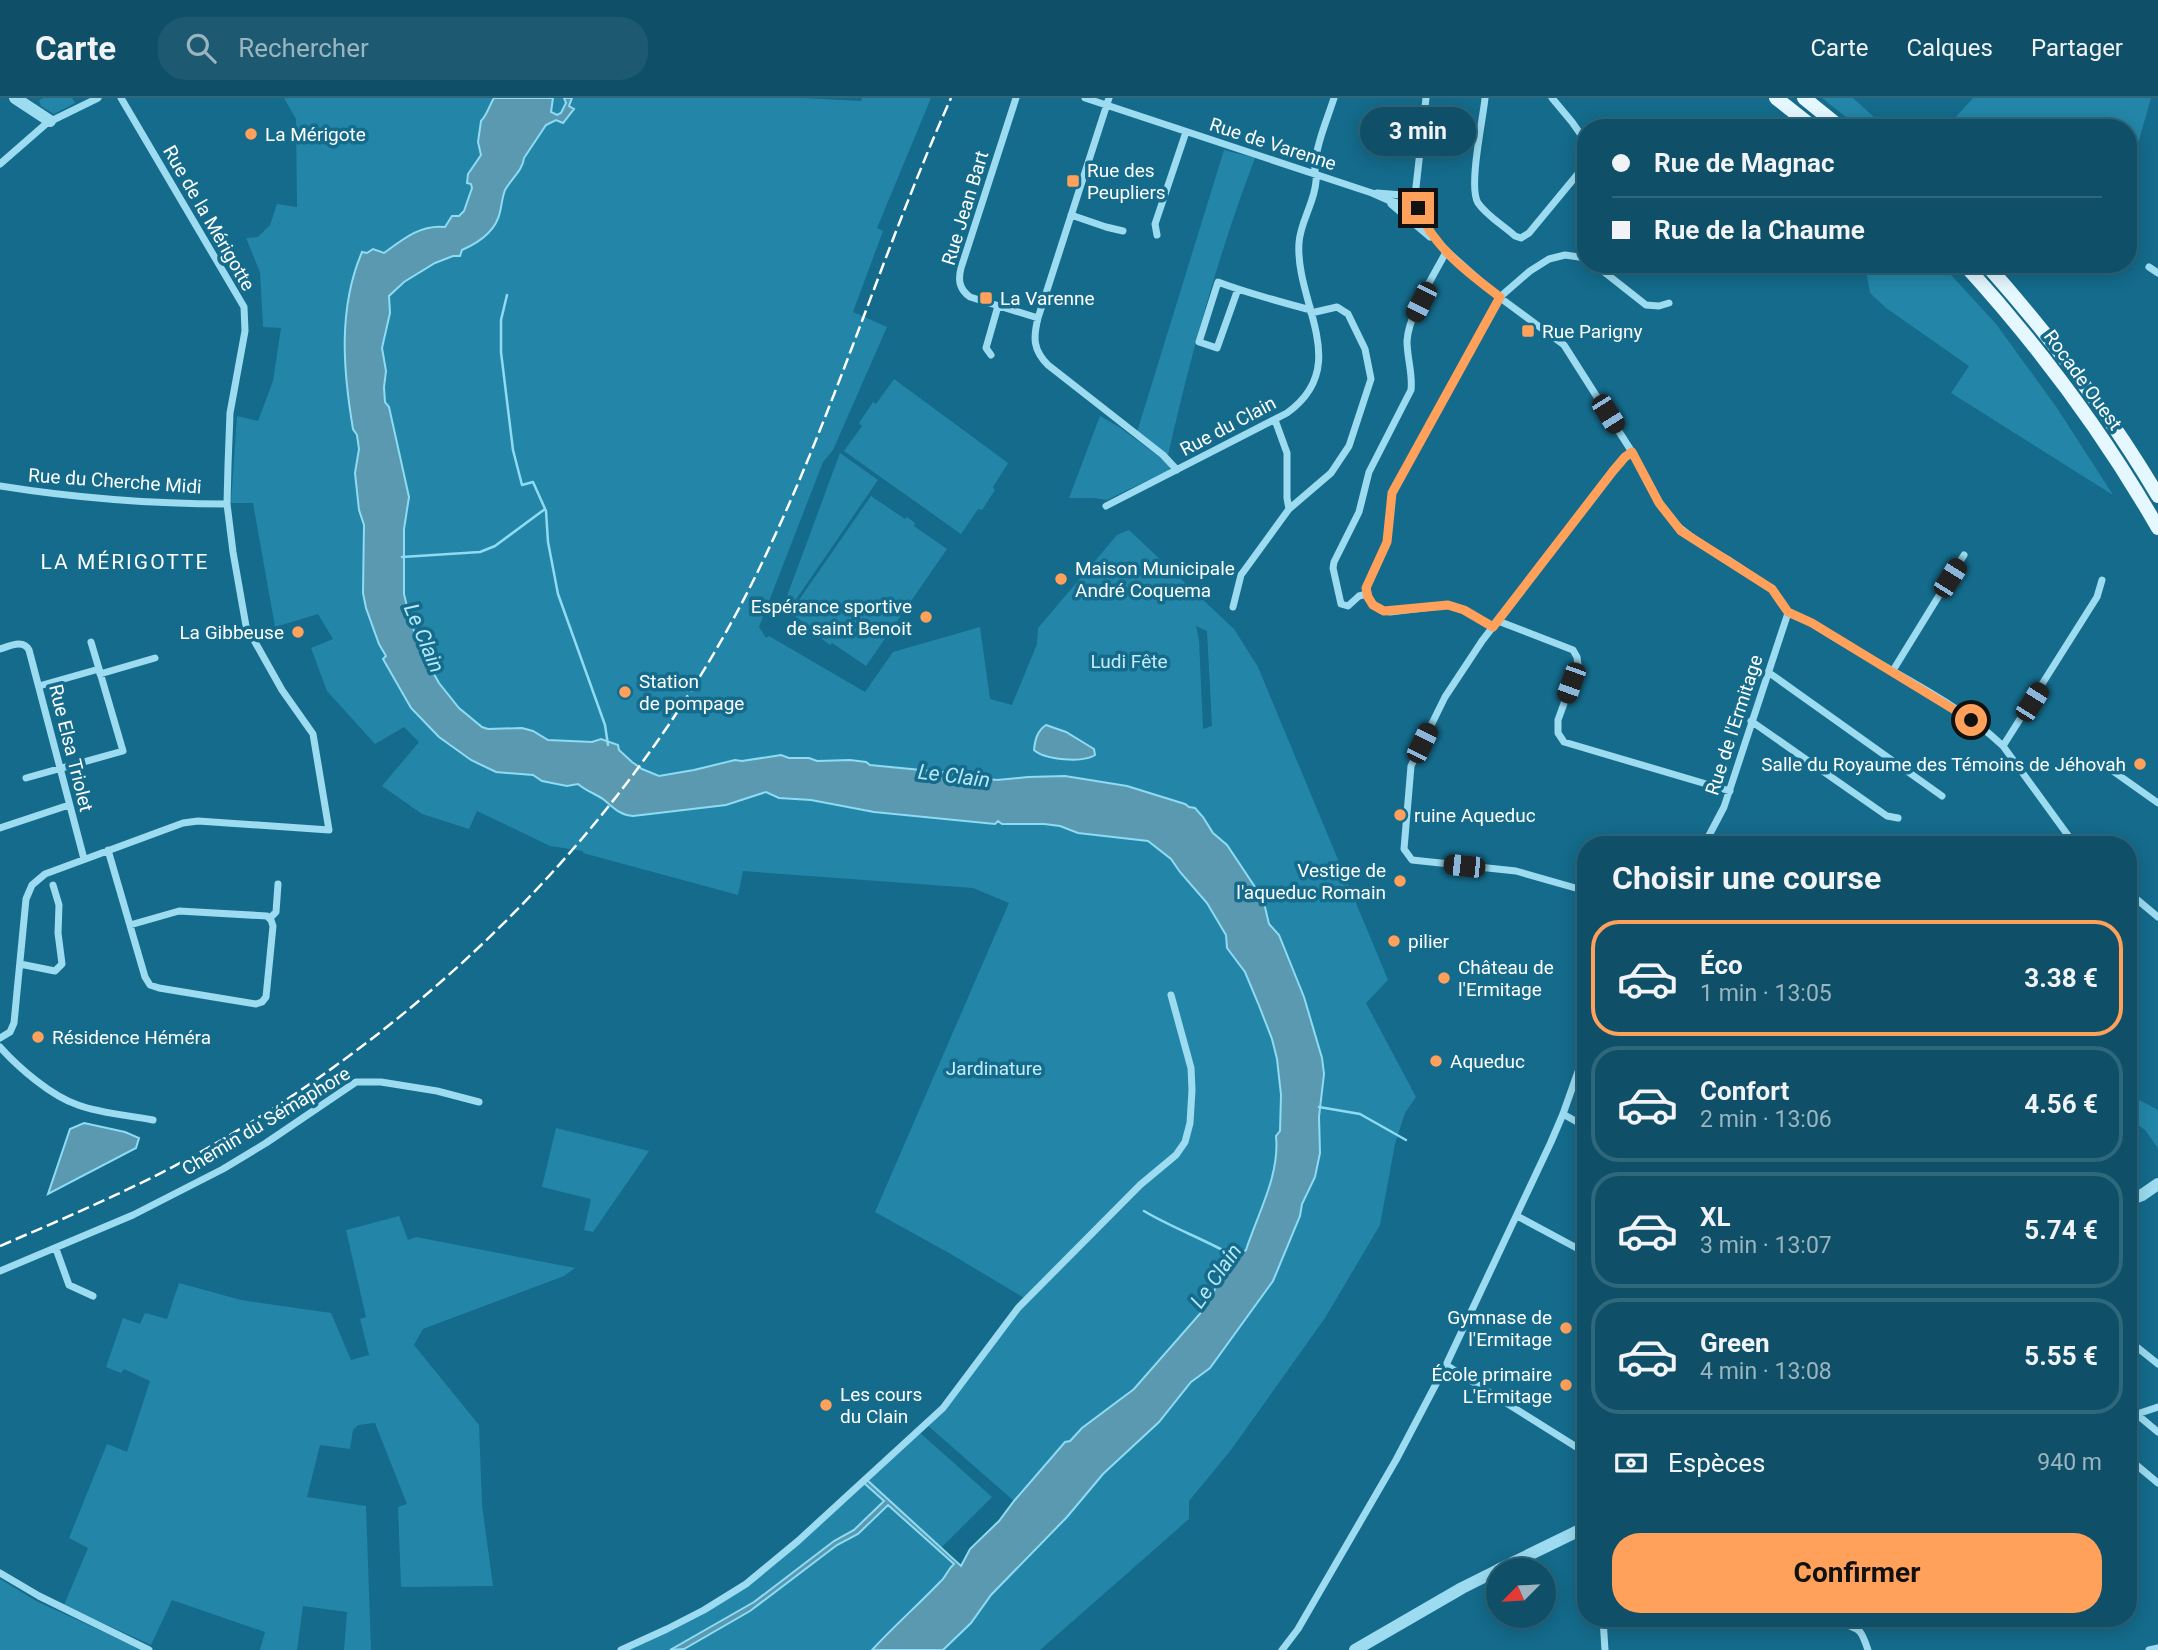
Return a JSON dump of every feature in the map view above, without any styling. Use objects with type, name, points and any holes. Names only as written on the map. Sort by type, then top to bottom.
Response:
[{"type":"main road","points":[[1776,98],[1803,119]]},
{"type":"main road","points":[[1804,98],[1830,119]]},
{"type":"main road","name":"Rocade Ouest","points":[[1972,273],[2009,313],[2055,371],[2102,437],[2158,528]]},
{"type":"main road","name":"Rocade Ouest","points":[[1994,273],[2069,363],[2158,496]]},
{"type":"street","points":[[0,163],[50,121],[98,98]]},
{"type":"street","name":"Rue de la Mérigotte","points":[[0,1038],[10,1032],[14,1023],[26,899],[32,885],[45,874],[190,821],[330,830],[313,734],[282,690],[246,626],[227,504],[230,413],[245,331],[243,307],[121,98]]},
{"type":"street","name":"Rue Jean Bart","points":[[1016,98],[959,279],[962,290],[969,296],[1038,318]]},
{"type":"street","name":"Rue de Varenne","points":[[1085,98],[1108,102],[1186,132],[1418,208]]},
{"type":"street","name":"Rue du Clain","points":[[1106,506],[1275,420],[1300,403],[1316,378],[1320,345],[1310,310],[1299,244],[1317,180],[1314,169],[1318,146],[1334,98]]},
{"type":"street","points":[[1426,98],[1415,196],[1429,231],[1446,252],[1564,345],[1632,452],[1659,503],[1681,531],[1772,589],[1788,612],[1812,623],[1971,720],[2003,746],[2068,836]]},
{"type":"street","points":[[1485,98],[1475,175],[1474,194],[1478,204],[1521,238],[1529,233],[1577,176]]},
{"type":"street","points":[[1552,98],[1577,129]]},
{"type":"street","points":[[23,99],[50,121]]},
{"type":"street","points":[[1108,102],[1038,318],[1034,338],[1042,359],[1163,455],[1177,471]]},
{"type":"street","points":[[1157,235],[1155,224],[1186,132]]},
{"type":"street","name":"Rue de Varenne","points":[[1372,193],[1415,196]]},
{"type":"street","name":"Rue de Varenne","points":[[1372,193],[1400,210],[1440,245]]},
{"type":"street","points":[[1071,215],[1124,231]]},
{"type":"street","points":[[1367,594],[1359,596],[1348,606],[1341,604],[1334,562],[1359,512],[1369,472],[1411,390],[1407,343],[1410,324],[1446,252]]},
{"type":"street","points":[[1577,256],[1565,255],[1549,260],[1530,271],[1500,297],[1392,493],[1387,542],[1367,585],[1367,594],[1373,605],[1384,611],[1448,605],[1573,650],[1578,665],[1558,720],[1558,733],[1564,742],[1730,791]]},
{"type":"street","points":[[2149,267],[2158,273]]},
{"type":"street","points":[[1605,273],[1646,305],[1670,303]]},
{"type":"street","points":[[1233,607],[1241,575],[1289,509],[1331,473],[1349,446],[1371,379],[1365,349],[1348,314],[1337,307],[1310,310],[1218,282],[1199,342],[1217,348],[1238,289]]},
{"type":"street","points":[[991,355],[986,348],[998,306]]},
{"type":"street","points":[[1275,420],[1287,453],[1289,509]]},
{"type":"street","points":[[1577,889],[1516,872],[1412,860],[1404,849],[1410,766],[1445,696],[1495,624],[1619,464],[1632,452]]},
{"type":"street","name":"Rue du Cherche Midi","points":[[0,486],[47,494],[165,504],[227,504]]},
{"type":"street","points":[[1892,671],[1964,555]]},
{"type":"street","points":[[2003,746],[2097,597],[2102,580]]},
{"type":"street","name":"Rue de l'Ermitage","points":[[1709,836],[1730,791],[1788,612]]},
{"type":"street","points":[[26,778],[123,751],[91,642]]},
{"type":"street","name":"Rue Elsa Triolet","points":[[0,649],[19,644],[27,645],[84,859]]},
{"type":"street","points":[[39,686],[155,657]]},
{"type":"street","points":[[1768,672],[1942,796]]},
{"type":"street","points":[[1751,721],[1887,816],[1898,818]]},
{"type":"street","points":[[2110,769],[2158,803]]},
{"type":"street","points":[[0,828],[37,811],[69,805]]},
{"type":"street","points":[[108,850],[145,977],[150,985],[256,1004],[265,1000],[273,926],[270,918],[264,915],[184,911],[130,925]]},
{"type":"street","points":[[270,918],[276,912],[278,884]]},
{"type":"street","points":[[20,964],[55,971],[62,964],[58,933],[59,905],[53,885]]},
{"type":"street","points":[[2137,900],[2158,917]]},
{"type":"street","points":[[621,1650],[704,1610],[746,1584],[798,1541],[943,1408],[1018,1308],[1140,1185],[1176,1155],[1185,1142],[1191,1109],[1191,1068],[1171,995]]},
{"type":"street","points":[[0,1047],[44,1086],[68,1101],[109,1114],[153,1120]]},
{"type":"street","points":[[1282,1650],[1298,1629],[1396,1460],[1447,1365],[1563,1114],[1577,1074]]},
{"type":"street","name":"Chemin du Sémaphore","points":[[0,1271],[133,1215],[223,1169],[361,1080],[437,1091],[479,1101]]},
{"type":"street","points":[[1563,1114],[1577,1122]]},
{"type":"street","points":[[2137,1197],[2158,1184]]},
{"type":"street","points":[[1517,1216],[1577,1247]]},
{"type":"street","points":[[56,1249],[69,1285],[93,1296]]},
{"type":"street","points":[[2137,1347],[2158,1364]]},
{"type":"street","points":[[1447,1365],[1577,1447]]},
{"type":"street","points":[[2137,1415],[2158,1407]]},
{"type":"street","points":[[2137,1415],[2158,1432]]},
{"type":"street","points":[[2137,1466],[2158,1483]]},
{"type":"street","points":[[1523,1558],[1577,1531]]},
{"type":"street","points":[[0,1573],[39,1596],[149,1650]]},
{"type":"street","points":[[1355,1650],[1486,1576]]},
{"type":"street","points":[[1604,1627],[1605,1650]]},
{"type":"street","points":[[1855,1627],[1863,1633],[1868,1650]]},
{"type":"street","points":[[2149,1650],[2158,1648]]},
{"type":"green space","points":[[72,98],[75,103],[54,114],[41,106],[39,100]]},
{"type":"green space","points":[[284,98],[803,98],[861,101],[862,98],[931,98],[877,228],[883,231],[853,312],[887,327],[833,450],[823,462],[759,627],[766,638],[769,636],[865,692],[893,652],[980,627],[990,699],[1012,705],[1037,644],[1038,628],[1117,535],[1129,530],[1234,629],[1258,667],[1388,980],[1366,1003],[1416,1097],[1405,1113],[1395,1144],[1380,1225],[1325,1318],[1231,1450],[1189,1501],[1189,1519],[1040,1650],[943,1650],[971,1623],[991,1595],[1067,1517],[1103,1474],[1159,1422],[1191,1382],[1210,1368],[1273,1281],[1228,1270],[1205,1308],[1134,1389],[1082,1428],[1048,1461],[1014,1501],[926,1424],[943,1408],[1026,1299],[875,1212],[1009,903],[973,888],[743,871],[738,895],[583,851],[550,846],[477,811],[469,829],[422,814],[382,786],[419,742],[404,727],[375,744],[327,691],[311,648],[333,639],[318,614],[275,627],[253,503],[231,503],[237,416],[258,421],[273,381],[281,328],[263,327],[260,272],[246,238],[258,237],[270,225],[277,204],[297,207],[296,119]],"holes":[[[1196,626],[1207,631],[1212,726],[1203,729]]]},
{"type":"green space","points":[[1822,98],[1853,98],[1876,119],[1849,119]]},
{"type":"green space","points":[[1973,98],[2151,98],[2137,147],[2137,119],[1954,119]]},
{"type":"green space","points":[[1224,150],[1255,158],[1206,305],[1168,455],[1137,432]]},
{"type":"green space","points":[[1867,273],[1949,273],[1996,324],[2057,408],[2113,495],[1951,393],[1969,366],[1886,308],[1870,293]]},
{"type":"green space","points":[[894,379],[1008,463],[982,510],[978,509],[961,534],[844,451],[862,426],[859,423],[873,402],[876,404]]},
{"type":"green space","points":[[1100,416],[1165,461],[1170,467],[1169,470],[1107,500],[1069,498]]},
{"type":"green space","points":[[840,453],[878,480],[788,611],[783,607]]},
{"type":"green space","points":[[871,496],[905,519],[907,517],[915,523],[914,526],[947,549],[866,666],[832,643],[830,645],[822,639],[823,636],[790,613]]},
{"type":"green space","points":[[2137,1099],[2158,1110],[2158,1148],[2145,1130],[2137,1124]]},
{"type":"green space","points":[[556,1128],[649,1151],[593,1232],[584,1230],[591,1199],[542,1187]]},
{"type":"green space","points":[[399,1216],[408,1240],[416,1237],[575,1268],[564,1276],[423,1329],[414,1345],[479,1425],[482,1505],[493,1586],[401,1587],[398,1507],[407,1504],[375,1423],[358,1425],[353,1430],[350,1449],[320,1445],[307,1497],[366,1506],[371,1650],[344,1650],[347,1612],[303,1606],[297,1650],[260,1650],[265,1632],[172,1600],[151,1645],[64,1605],[88,1548],[69,1538],[107,1444],[127,1452],[150,1381],[124,1369],[121,1373],[106,1367],[123,1318],[140,1324],[145,1313],[167,1319],[179,1283],[241,1300],[331,1313],[351,1360],[369,1355],[360,1319],[366,1317],[346,1230]]},
{"type":"green space","points":[[918,1431],[992,1497],[941,1548],[867,1480]]},
{"type":"green space","points":[[864,1483],[954,1564],[940,1582],[872,1650],[622,1650],[746,1584]]},
{"type":"green space","points":[[0,1579],[38,1602],[143,1650],[0,1650]]},
{"type":"water","name":"Le Clain","points":[[494,98],[553,98],[551,112],[557,115],[566,103],[564,98],[572,98],[569,106],[574,109],[563,123],[556,120],[546,125],[505,190],[498,219],[490,231],[462,250],[460,256],[435,263],[404,282],[389,296],[390,313],[382,348],[386,371],[385,402],[389,407],[409,497],[404,529],[404,594],[411,623],[425,658],[439,683],[459,708],[488,729],[522,728],[548,740],[592,742],[601,739],[618,745],[619,750],[632,762],[659,776],[735,760],[781,755],[817,761],[850,760],[870,765],[997,780],[1065,776],[1127,786],[1195,808],[1213,833],[1227,845],[1259,893],[1269,924],[1279,935],[1304,997],[1322,1058],[1324,1074],[1319,1117],[1320,1153],[1315,1177],[1273,1281],[1210,1368],[1191,1382],[1159,1422],[1103,1474],[1067,1517],[991,1595],[971,1623],[943,1650],[872,1650],[942,1580],[954,1564],[888,1505],[858,1534],[837,1545],[750,1611],[684,1649],[670,1650],[754,1602],[834,1541],[854,1530],[884,1501],[864,1483],[867,1480],[961,1566],[970,1549],[999,1521],[1065,1442],[1070,1441],[1082,1428],[1134,1389],[1205,1308],[1222,1276],[1238,1255],[1246,1250],[1267,1194],[1275,1165],[1276,1136],[1280,1131],[1281,1095],[1272,1039],[1245,972],[1227,948],[1226,935],[1207,903],[1171,859],[1148,841],[1078,833],[1060,826],[1044,824],[1002,824],[998,821],[995,824],[874,812],[811,800],[779,798],[766,792],[726,805],[633,816],[616,810],[578,784],[567,786],[542,781],[533,775],[496,772],[471,760],[439,737],[411,708],[383,659],[386,656],[379,644],[363,593],[364,525],[359,510],[355,473],[359,449],[357,435],[353,429],[345,362],[346,317],[354,273],[362,252],[367,253],[373,249],[384,253],[420,230],[445,227],[452,216],[459,216],[464,211],[472,188],[471,184],[467,183],[468,174],[481,155],[478,142],[481,121]]},
{"type":"water","points":[[1046,725],[1066,732],[1094,749],[1095,755],[1073,760],[1046,756],[1034,750],[1039,733]]},
{"type":"water","points":[[84,1123],[125,1132],[139,1138],[136,1148],[48,1194],[70,1129]]},
{"type":"waterway","points":[[507,295],[501,320],[501,352],[513,450],[522,485],[533,482],[546,511],[548,542],[558,594],[605,725],[608,745]]},
{"type":"waterway","points":[[402,557],[480,552],[495,546],[545,509]]},
{"type":"waterway","points":[[1319,1107],[1360,1114],[1406,1140]]},
{"type":"waterway","name":"Le Clain","points":[[1144,1211],[1237,1258]]},
{"type":"railway","points":[[0,1246],[159,1174],[211,1146],[297,1093],[379,1033],[456,968],[529,897],[596,821],[658,741],[712,656],[760,567],[787,510],[902,215],[951,98]]},
{"type":"place","name":"La Mérigote","points":[[251,134]]},
{"type":"place","name":"Rue des Peupliers","points":[[1073,181]]},
{"type":"place","name":"La Varenne","points":[[986,298]]},
{"type":"place","name":"Rue Parigny","points":[[1528,331]]},
{"type":"place","name":"Maison Municipale André Coquema","points":[[1061,579]]},
{"type":"place","name":"Espérance sportive de saint Benoit","points":[[926,617]]},
{"type":"place","name":"La Gibbeuse","points":[[298,632]]},
{"type":"place","name":"Station de pompage","points":[[625,692]]},
{"type":"place","name":"Salle du Royaume des Témoins de Jéhovah","points":[[2140,764]]},
{"type":"place","name":"ruine Aqueduc","points":[[1400,815]]},
{"type":"place","name":"Vestige de l'aqueduc Romain","points":[[1400,881]]},
{"type":"place","name":"pilier","points":[[1394,941]]},
{"type":"place","name":"Château de l'Ermitage","points":[[1444,978]]},
{"type":"place","name":"Résidence Héméra","points":[[38,1037]]},
{"type":"place","name":"Aqueduc","points":[[1436,1061]]},
{"type":"place","name":"Gymnase de l'Ermitage","points":[[1566,1328]]},
{"type":"place","name":"École primaire L'Ermitage","points":[[1566,1385]]},
{"type":"place","name":"Les cours du Clain","points":[[826,1405]]},
{"type":"district","name":"LA MÉRIGOTTE","points":[[125,562]]},
{"type":"route","points":[[1418,208],[1429,231],[1446,252],[1500,297],[1392,493],[1387,542],[1366,591],[1376,608],[1390,612],[1448,605],[1464,610],[1493,627],[1613,471],[1632,452],[1659,503],[1681,531],[1772,589],[1788,612],[1812,623],[1971,720]]},
{"type":"park label","name":"Ludi Fête","points":[[1129,661]]},
{"type":"park label","name":"Jardinature","points":[[994,1068]]}]
